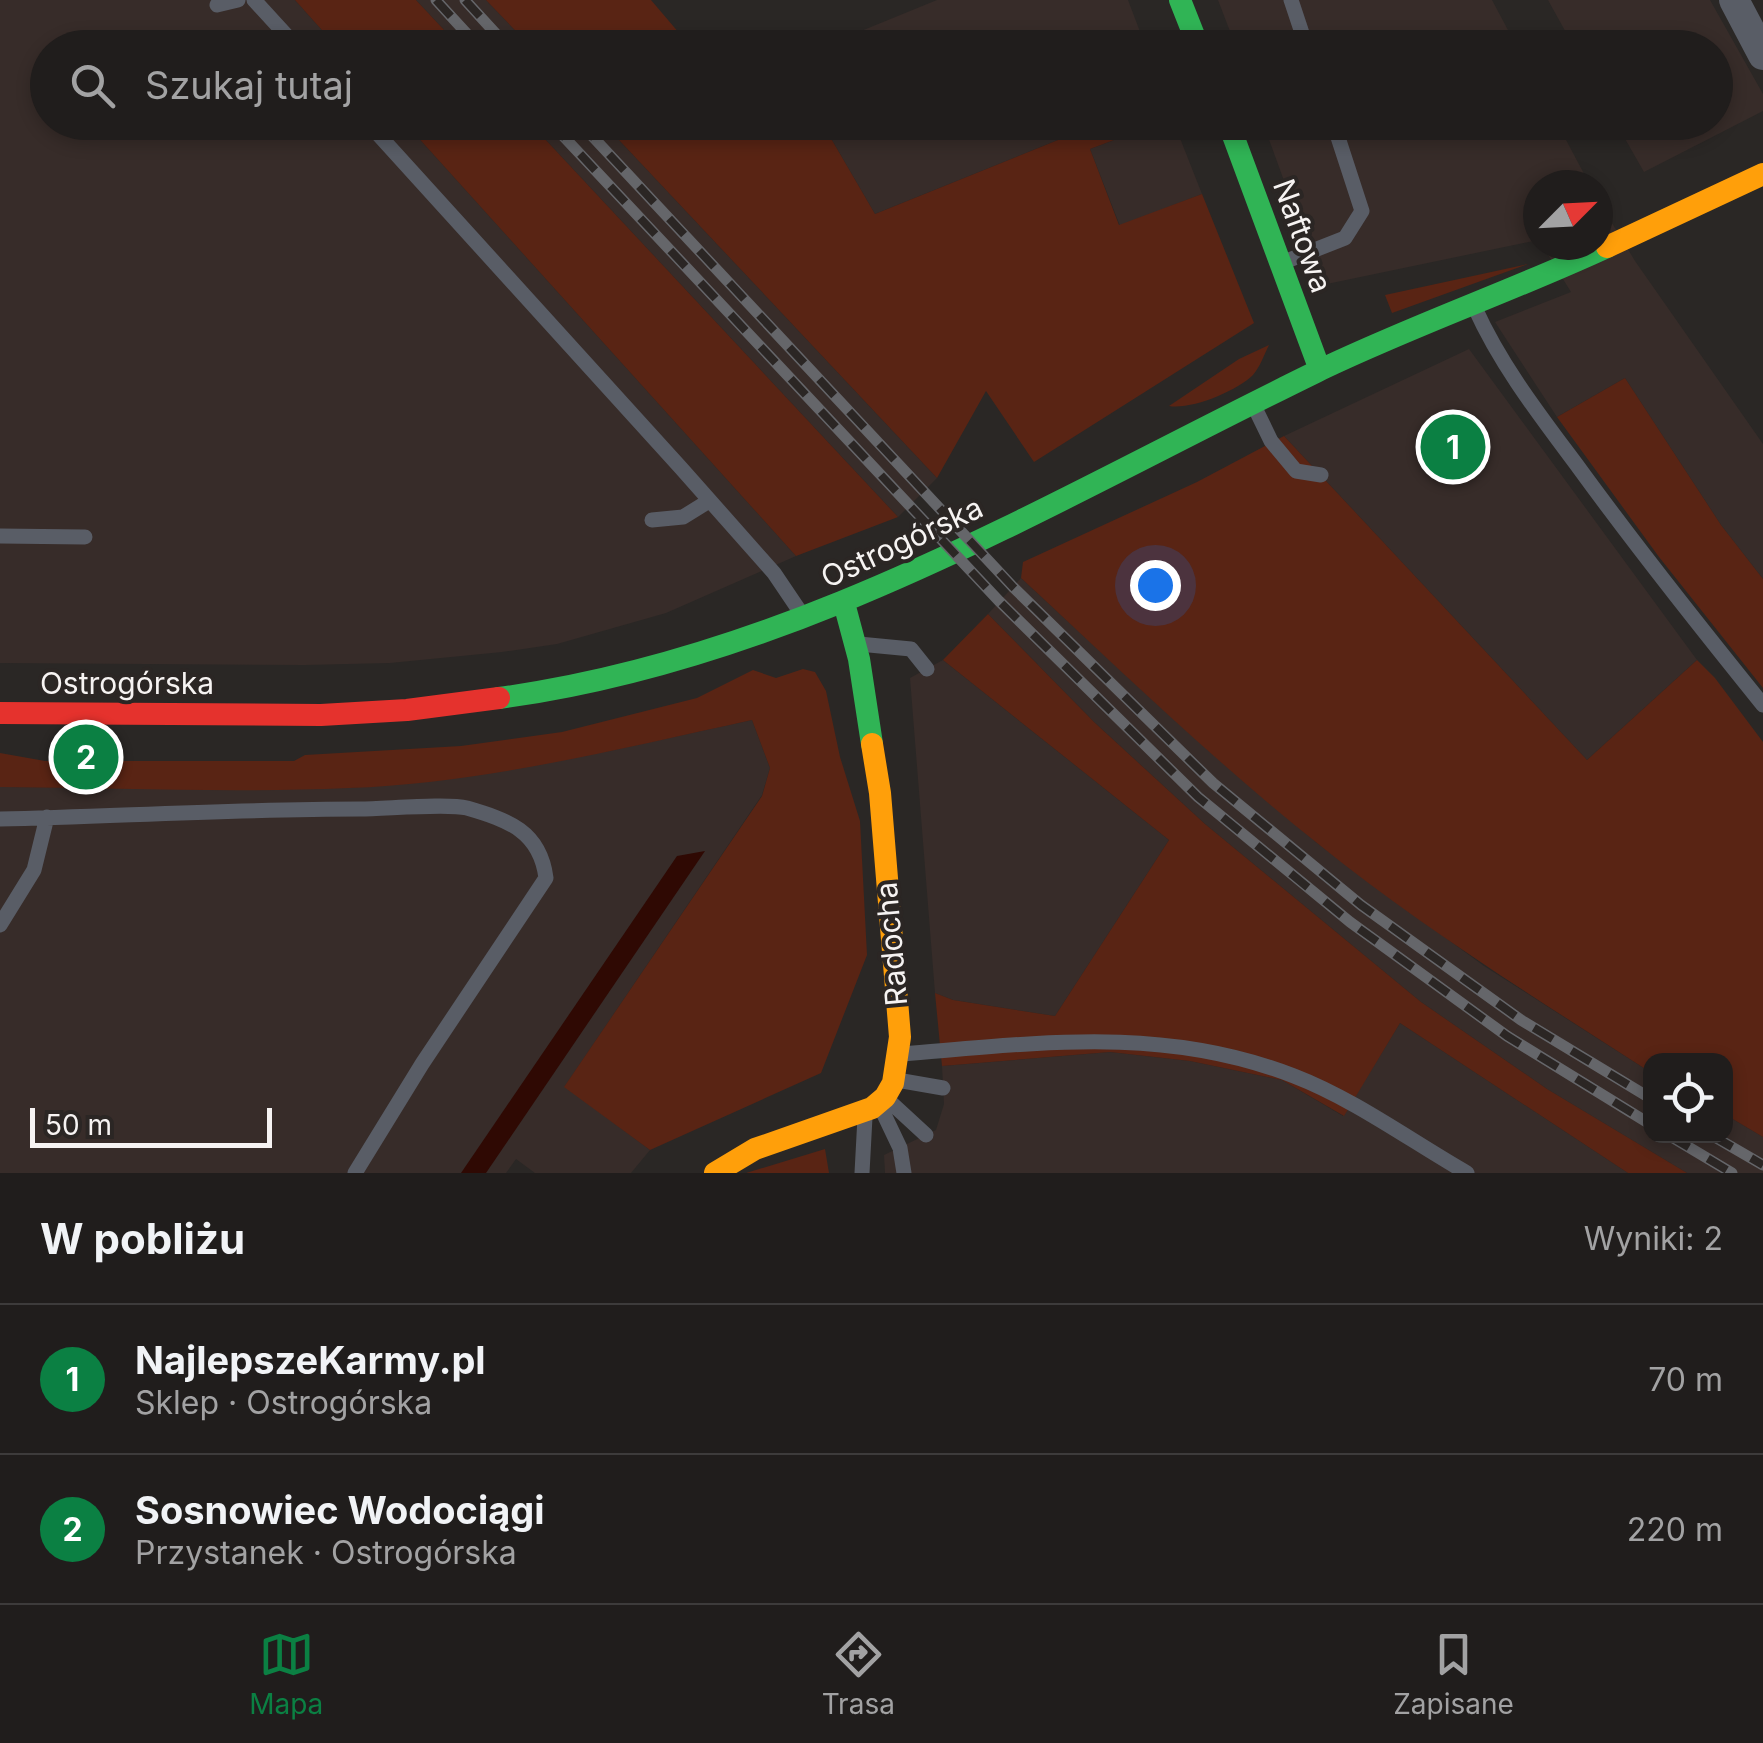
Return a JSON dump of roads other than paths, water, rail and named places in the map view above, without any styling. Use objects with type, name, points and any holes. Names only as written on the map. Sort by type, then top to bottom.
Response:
[{"type":"street","points":[[1180,0],[1192,30]]},
{"type":"street","points":[[1734,0],[1763,55]]},
{"type":"street","name":"Naftowa","points":[[1235,140],[1320,370]]},
{"type":"street","name":"Ostrogórska","points":[[0,713],[321,714],[481,702],[634,674],[707,653],[844,603],[982,540],[1146,454],[1320,370],[1557,270],[1763,174]]},
{"type":"street","name":"Radocha","points":[[844,603],[855,644],[880,793],[899,1054],[898,1069],[880,1098]]},
{"type":"street","points":[[714,1173],[724,1164],[776,1139],[880,1098]]},
{"type":"lane","points":[[217,5],[238,0]]},
{"type":"lane","points":[[254,0],[282,30]]},
{"type":"lane","points":[[1291,0],[1301,30]]},
{"type":"lane","points":[[383,140],[774,574],[805,619]]},
{"type":"lane","points":[[1280,264],[1345,238],[1362,211],[1338,140]]},
{"type":"lane","points":[[1473,304],[1489,339],[1545,422],[1656,574],[1763,705]]},
{"type":"lane","points":[[1253,404],[1271,442],[1296,471],[1321,475]]},
{"type":"lane","points":[[652,520],[682,517],[709,501]]},
{"type":"lane","points":[[0,536],[84,537]]},
{"type":"lane","points":[[855,644],[911,649],[926,669]]},
{"type":"lane","points":[[0,819],[247,809],[462,807],[511,824],[532,838],[543,856],[546,878],[355,1173]]},
{"type":"lane","points":[[0,925],[34,870],[48,818]]},
{"type":"lane","points":[[899,1054],[1101,1040],[1184,1047],[1243,1058],[1298,1077],[1467,1173]]},
{"type":"lane","points":[[880,1098],[943,1088]]},
{"type":"lane","points":[[880,1098],[926,1135]]},
{"type":"lane","points":[[862,1173],[880,1098]]},
{"type":"lane","points":[[880,1098],[900,1148],[904,1173]]},
{"type":"railway","points":[[436,0],[464,30]]},
{"type":"railway","points":[[465,0],[492,30]]},
{"type":"railway","points":[[567,140],[999,601],[1198,797],[1350,922],[1507,1036],[1643,1120]]},
{"type":"railway","points":[[596,140],[1013,587],[1213,783],[1361,905],[1521,1020],[1643,1094]]},
{"type":"railway","points":[[1682,1143],[1732,1173]]},
{"type":"railway","points":[[1725,1143],[1763,1165]]},
{"type":"place","name":"NajlepszeKarmy.pl","points":[[1453,447]]},
{"type":"place","name":"Sosnowiec Wodociągi","points":[[86,757]]}]
